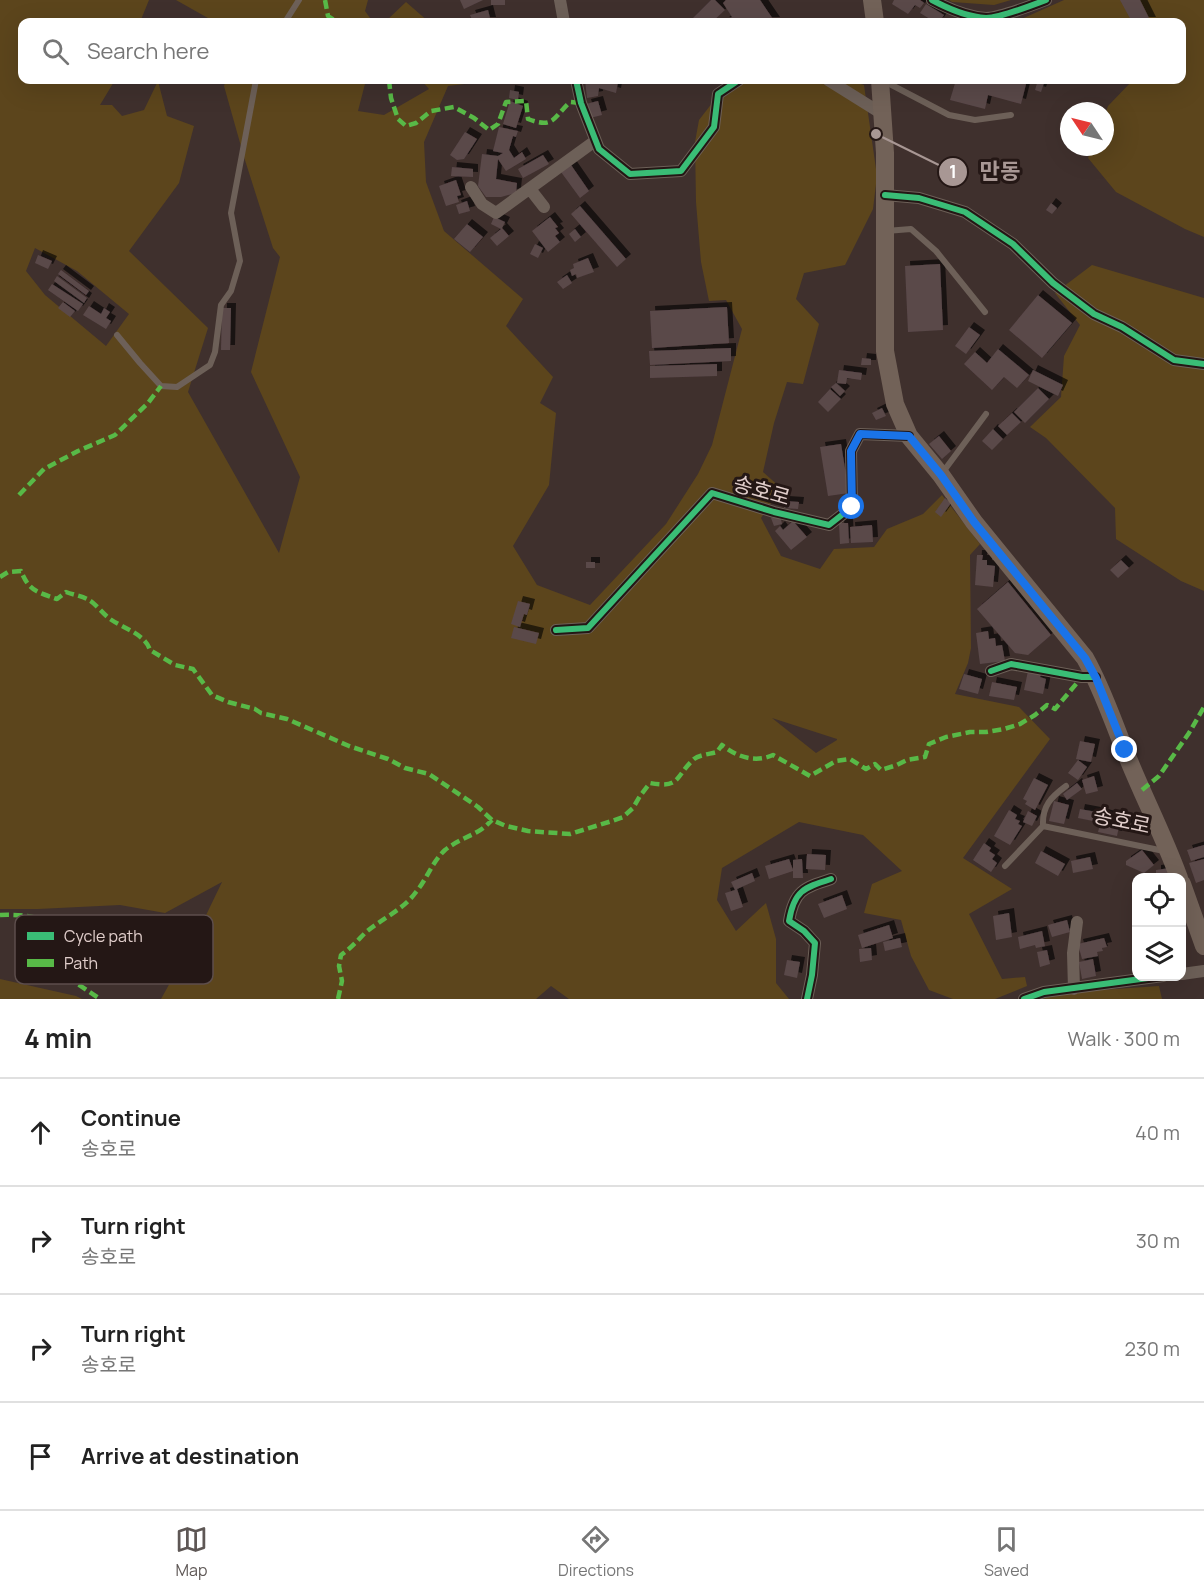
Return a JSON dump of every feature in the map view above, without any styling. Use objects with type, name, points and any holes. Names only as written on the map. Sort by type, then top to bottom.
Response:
[{"type":"main road","points":[[872,0],[874,18]]},
{"type":"main road","name":"송호로","points":[[880,84],[884,115],[885,351],[895,404],[909,436],[941,475],[974,522],[1085,658],[1096,678],[1177,873]]},
{"type":"main road","points":[[1186,895],[1204,946]]},
{"type":"street","points":[[560,0],[563,18]]},
{"type":"street","points":[[932,0],[950,9],[988,18],[1046,0]]},
{"type":"street","points":[[577,84],[594,141],[599,149],[630,174],[681,171],[714,127],[718,94],[733,84]]},
{"type":"street","points":[[834,84],[884,115]]},
{"type":"street","points":[[471,187],[482,204],[496,213],[594,141]]},
{"type":"street","points":[[530,189],[544,207]]},
{"type":"street","points":[[885,195],[919,198],[965,212],[1013,244],[1053,283],[1094,314],[1122,327],[1173,360],[1204,364]]},
{"type":"street","name":"송호로","points":[[556,630],[588,628],[712,493],[774,512],[829,525],[852,507],[851,451],[860,434],[909,436]]},
{"type":"street","points":[[991,670],[1011,664],[1096,678]]},
{"type":"street","points":[[807,999],[815,943],[804,931],[789,921],[792,905],[797,896],[809,886],[831,879]]},
{"type":"street","points":[[1074,989],[1073,953],[1077,922]]},
{"type":"street","points":[[1186,973],[1204,971]]},
{"type":"street","points":[[1024,999],[1044,992],[1132,981]]},
{"type":"lane","points":[[288,18],[299,0]]},
{"type":"lane","points":[[117,335],[161,386],[177,387],[210,365],[215,352],[221,305],[231,291],[240,261],[231,213],[255,84]]},
{"type":"lane","points":[[888,84],[949,115],[975,120],[1011,114]]},
{"type":"lane","points":[[885,231],[911,229],[936,251],[985,312]]},
{"type":"lane","points":[[941,475],[986,414]]},
{"type":"lane","points":[[1005,866],[1043,826],[1042,813],[1053,795],[1066,786]]},
{"type":"lane","name":"송호로","points":[[1043,826],[1170,853]]},
{"type":"shaded area","points":[[0,0],[149,0],[142,18],[18,18],[18,84],[113,84],[100,105],[112,105],[122,116],[144,110],[157,84],[159,84],[167,116],[194,126],[179,183],[129,251],[208,328],[188,392],[279,553],[300,477],[251,372],[280,257],[273,248],[244,157],[225,84],[365,84],[358,111],[384,115],[429,89],[425,84],[464,84],[448,86],[424,142],[426,182],[444,231],[523,299],[506,326],[553,377],[540,403],[556,413],[549,485],[513,546],[537,585],[590,605],[666,524],[698,474],[712,445],[742,329],[726,300],[709,301],[701,262],[696,202],[695,142],[699,120],[727,84],[864,85],[877,176],[873,209],[845,265],[804,273],[796,299],[819,324],[803,384],[787,382],[774,423],[763,472],[781,488],[761,518],[781,556],[820,569],[834,549],[874,547],[887,529],[923,514],[942,495],[980,544],[970,555],[971,648],[968,663],[955,694],[1019,707],[1050,739],[963,858],[1012,889],[969,914],[1002,979],[1025,977],[1027,986],[995,999],[953,999],[929,990],[911,956],[901,920],[864,913],[872,884],[902,871],[863,835],[799,822],[722,868],[717,900],[736,931],[766,903],[776,939],[776,983],[789,999],[569,999],[551,986],[536,999],[161,999],[169,984],[213,984],[213,915],[206,915],[222,882],[165,913],[120,905],[0,909]],"holes":[[[35,248],[77,271],[129,314],[106,346],[45,295],[26,271]],[[772,718],[837,739],[816,753]]]},
{"type":"shaded area","points":[[176,0],[368,0],[365,11],[370,18],[208,18]]},
{"type":"shaded area","points":[[949,0],[1011,0],[994,5]]},
{"type":"shaded area","points":[[1064,0],[1204,0],[1204,237],[1116,192],[1088,158],[1089,156],[1114,156],[1114,102],[1112,102],[1129,84],[1186,84],[1186,18],[1024,18]]},
{"type":"shaded area","points":[[406,2],[424,18],[389,18]]},
{"type":"shaded area","points":[[1092,265],[1204,298],[1204,591],[1181,581],[1116,539],[1115,508],[1046,438],[1030,427],[1061,397],[1064,356],[1080,325],[1055,293]]},
{"type":"shaded area","points":[[0,979],[82,999],[0,999]]},
{"type":"shaded area","points":[[1159,986],[1162,999],[1043,999],[1058,993]]},
{"type":"building","points":[[460,0],[483,0],[464,9]]},
{"type":"building","points":[[491,0],[505,0],[505,5],[491,5]]},
{"type":"building","points":[[711,0],[715,0],[725,10],[716,18],[693,18]]},
{"type":"building","points":[[726,0],[760,0],[772,18],[730,18],[732,17],[723,3]]},
{"type":"building","points":[[894,0],[920,0],[924,3],[920,8],[915,5],[908,14],[892,4]]},
{"type":"building","points":[[1120,0],[1140,0],[1149,18],[1130,18]]},
{"type":"building","points":[[926,4],[944,15],[942,18],[928,18],[920,13]]},
{"type":"building","points":[[488,10],[490,18],[471,18],[470,15]]},
{"type":"building","points":[[585,84],[618,84],[616,93],[599,88],[598,96],[587,98]]},
{"type":"building","points":[[955,84],[1026,84],[1021,104],[988,95],[985,109],[950,100]]},
{"type":"building","points":[[1037,84],[1044,84],[1041,92],[1035,90]]},
{"type":"building","points":[[510,90],[519,92],[518,100],[509,98]]},
{"type":"building","points":[[510,101],[523,106],[516,128],[503,124]]},
{"type":"building","points":[[598,101],[602,115],[590,118],[586,104]]},
{"type":"building","points":[[499,127],[518,131],[516,137],[513,136],[509,150],[514,158],[522,152],[526,159],[506,171],[498,159],[496,179],[517,183],[516,193],[501,197],[486,197],[478,186],[482,154],[498,156],[503,153],[493,151]]},
{"type":"building","points":[[465,132],[477,139],[464,159],[457,160],[450,155]]},
{"type":"building","points":[[543,155],[549,164],[523,178],[518,169]]},
{"type":"building","points":[[571,165],[589,191],[580,198],[561,172]]},
{"type":"building","points":[[452,167],[473,169],[473,177],[451,176]]},
{"type":"building","points":[[456,180],[461,195],[457,196],[459,202],[446,206],[439,186]]},
{"type":"building","points":[[467,201],[470,211],[459,214],[456,205]]},
{"type":"building","points":[[1051,203],[1057,208],[1052,214],[1046,210]]},
{"type":"building","points":[[580,206],[626,259],[617,267],[571,214]]},
{"type":"building","points":[[494,217],[505,222],[502,228],[509,236],[497,246],[490,238],[501,229],[491,224]]},
{"type":"building","points":[[550,217],[558,227],[555,228],[559,233],[555,236],[560,242],[548,252],[532,231]]},
{"type":"building","points":[[467,224],[483,237],[470,252],[454,239]]},
{"type":"building","points":[[575,229],[581,237],[575,242],[569,234]]},
{"type":"building","points":[[535,244],[543,248],[538,258],[530,254]]},
{"type":"building","points":[[38,255],[52,261],[48,269],[35,263]]},
{"type":"building","points":[[588,258],[594,272],[577,278],[576,274],[572,276],[570,270],[574,268],[573,264]]},
{"type":"building","points":[[940,264],[943,330],[908,332],[905,266]]},
{"type":"building","points":[[61,270],[89,291],[86,295],[58,274]]},
{"type":"building","points":[[567,275],[572,283],[563,289],[557,282]]},
{"type":"building","points":[[57,276],[87,298],[84,303],[54,281]]},
{"type":"building","points":[[52,284],[83,304],[78,311],[48,290]]},
{"type":"building","points":[[1038,295],[1072,323],[1042,358],[1009,330]]},
{"type":"building","points":[[63,302],[75,311],[70,317],[58,308]]},
{"type":"building","points":[[89,306],[101,314],[104,308],[110,312],[106,318],[111,321],[106,329],[83,315]]},
{"type":"building","points":[[727,307],[729,343],[652,348],[650,311]]},
{"type":"building","points":[[222,308],[231,308],[230,350],[221,350]]},
{"type":"building","points":[[969,327],[980,335],[966,354],[955,346]]},
{"type":"building","points":[[731,348],[731,361],[650,365],[649,351]]},
{"type":"building","points":[[998,349],[1029,375],[1017,388],[1004,377],[992,390],[964,364],[975,352],[987,363]]},
{"type":"building","points":[[862,358],[871,359],[871,365],[861,365]]},
{"type":"building","points":[[717,364],[717,376],[650,378],[650,366]]},
{"type":"building","points":[[839,370],[862,373],[861,380],[847,378],[846,384],[837,383]]},
{"type":"building","points":[[1033,370],[1063,385],[1058,396],[1028,381]]},
{"type":"building","points":[[836,383],[845,391],[840,396],[831,387]]},
{"type":"building","points":[[1038,388],[1049,399],[1025,423],[1014,412]]},
{"type":"building","points":[[830,389],[841,399],[828,412],[818,402]]},
{"type":"building","points":[[882,408],[886,416],[876,420],[872,413]]},
{"type":"building","points":[[1012,413],[1021,422],[1007,435],[998,426]]},
{"type":"building","points":[[993,429],[1003,439],[992,450],[982,441]]},
{"type":"building","points":[[939,436],[951,451],[942,459],[929,444]]},
{"type":"building","points":[[841,444],[849,493],[828,496],[820,447]]},
{"type":"building","points":[[945,498],[951,503],[941,517],[935,512]]},
{"type":"building","points":[[784,501],[799,502],[798,509],[784,508]]},
{"type":"building","points":[[780,515],[782,524],[774,526],[771,518]]},
{"type":"building","points":[[793,521],[807,537],[791,550],[775,531],[780,526],[783,530]]},
{"type":"building","points":[[839,523],[848,523],[849,543],[840,544]]},
{"type":"building","points":[[872,525],[873,542],[851,543],[850,527]]},
{"type":"building","points":[[977,555],[983,555],[982,560],[987,560],[987,565],[995,566],[993,587],[975,585]]},
{"type":"building","points":[[1121,560],[1129,568],[1118,578],[1110,570]]},
{"type":"building","points":[[586,562],[595,562],[595,568],[586,568]]},
{"type":"building","points":[[1008,582],[1051,635],[1028,655],[1015,653],[977,609]]},
{"type":"building","points":[[518,601],[530,604],[520,627],[511,624]]},
{"type":"building","points":[[514,627],[539,633],[536,644],[511,638]]},
{"type":"building","points":[[988,631],[989,639],[995,638],[996,646],[1002,645],[1005,661],[980,664],[976,633]]},
{"type":"building","points":[[1028,671],[1041,674],[1040,677],[1046,679],[1043,694],[1024,690]]},
{"type":"building","points":[[964,674],[982,679],[978,694],[959,689]]},
{"type":"building","points":[[992,682],[1017,687],[1014,700],[989,696]]},
{"type":"building","points":[[1080,741],[1095,744],[1091,762],[1076,759]]},
{"type":"building","points":[[1078,760],[1087,767],[1078,780],[1068,773]]},
{"type":"building","points":[[1094,776],[1098,791],[1086,794],[1082,780]]},
{"type":"building","points":[[1034,778],[1048,785],[1035,810],[1025,804],[1027,801],[1023,799]]},
{"type":"building","points":[[1077,783],[1082,789],[1067,800],[1063,794]]},
{"type":"building","points":[[1054,801],[1069,805],[1064,824],[1049,821]]},
{"type":"building","points":[[1080,809],[1096,812],[1093,821],[1078,818]]},
{"type":"building","points":[[1009,810],[1017,815],[1015,819],[1020,821],[1018,824],[1022,826],[1010,845],[994,836]]},
{"type":"building","points":[[1028,811],[1037,816],[1032,826],[1023,822]]},
{"type":"building","points":[[1103,814],[1129,821],[1127,828],[1119,826],[1117,836],[1098,832]]},
{"type":"building","points":[[984,843],[991,848],[989,851],[995,855],[992,859],[997,863],[991,872],[973,860]]},
{"type":"building","points":[[1204,845],[1204,857],[1191,861],[1187,850]]},
{"type":"building","points":[[1142,850],[1154,865],[1144,873],[1126,865],[1126,861]]},
{"type":"building","points":[[1041,851],[1065,864],[1058,876],[1035,863]]},
{"type":"building","points":[[807,854],[826,855],[825,870],[806,869]]},
{"type":"building","points":[[1090,857],[1093,869],[1073,873],[1071,861]]},
{"type":"building","points":[[789,859],[793,870],[793,860],[802,859],[803,878],[793,878],[793,871],[769,879],[765,866]]},
{"type":"building","points":[[1204,859],[1204,880],[1196,883],[1189,863]]},
{"type":"building","points":[[1170,868],[1170,873],[1156,873],[1156,870]]},
{"type":"building","points":[[752,873],[755,881],[737,889],[743,907],[731,911],[725,893],[735,890],[731,882]]},
{"type":"building","points":[[842,895],[847,909],[824,918],[818,904]]},
{"type":"building","points":[[1009,913],[1012,937],[996,940],[993,916]]},
{"type":"building","points":[[1067,920],[1070,932],[1052,937],[1048,925]]},
{"type":"building","points":[[889,925],[893,938],[862,948],[858,935]]},
{"type":"building","points":[[1042,931],[1045,946],[1036,948],[1035,945],[1020,949],[1018,937]]},
{"type":"building","points":[[900,938],[902,947],[885,951],[883,942]]},
{"type":"building","points":[[1104,938],[1107,947],[1097,952],[1098,956],[1082,959],[1078,944]]},
{"type":"building","points":[[871,948],[872,960],[860,962],[859,949]]},
{"type":"building","points":[[1047,950],[1050,964],[1040,967],[1037,952]]},
{"type":"building","points":[[1093,959],[1096,976],[1082,979],[1079,962]]},
{"type":"building","points":[[787,960],[800,962],[797,978],[784,975]]},
{"type":"marked path","points":[[325,0],[328,16],[331,18]]},
{"type":"marked path","points":[[389,84],[391,98],[398,119],[406,126],[416,123],[431,111],[454,107],[489,130],[498,124],[506,102],[526,101],[528,119],[543,123],[556,117],[570,102],[581,103]]},
{"type":"marked path","points":[[19,495],[44,469],[115,435],[148,403],[161,386]]},
{"type":"marked path","points":[[0,577],[8,572],[21,571],[27,583],[39,592],[57,599],[66,592],[86,599],[110,619],[139,636],[150,650],[175,665],[193,669],[212,695],[261,713],[287,719],[405,768],[429,774],[478,807],[492,820],[528,831],[570,834],[623,817],[633,808],[650,783],[673,783],[694,759],[717,752],[722,745],[746,758],[773,755],[810,776],[836,761],[850,759],[866,769],[875,764],[881,770],[907,760],[925,757],[929,744],[946,737],[1004,729],[1020,724],[1047,705],[1055,709],[1082,677]]},
{"type":"marked path","points":[[1142,790],[1159,776],[1204,707]]},
{"type":"marked path","points":[[338,999],[342,981],[339,966],[341,955],[365,933],[411,898],[445,850],[479,831],[492,820]]},
{"type":"marked path","points":[[0,915],[15,915]]},
{"type":"marked path","points":[[78,984],[100,999]]},
{"type":"cycle path","points":[[932,0],[958,12],[986,18],[1007,14],[1046,0]]},
{"type":"cycle path","points":[[577,84],[581,103],[599,149],[630,174],[681,171],[714,127],[718,94],[733,84]]},
{"type":"cycle path","points":[[885,195],[919,198],[965,212],[1013,244],[1053,283],[1094,314],[1122,327],[1174,360],[1204,364]]},
{"type":"cycle path","points":[[556,630],[588,628],[712,493],[774,512],[829,525],[852,507],[851,451],[860,434],[909,436]]},
{"type":"cycle path","points":[[991,671],[1011,664],[1082,677],[1096,677]]},
{"type":"cycle path","points":[[807,999],[815,943],[804,931],[789,921],[794,903],[801,892],[831,879]]},
{"type":"cycle path","points":[[1024,999],[1044,992],[1132,980]]},
{"type":"place","name":"만동","points":[[876,134]]},
{"type":"route","points":[[852,507],[851,451],[860,434],[909,436],[941,475],[974,522],[1085,658],[1108,704],[1125,750]]}]
